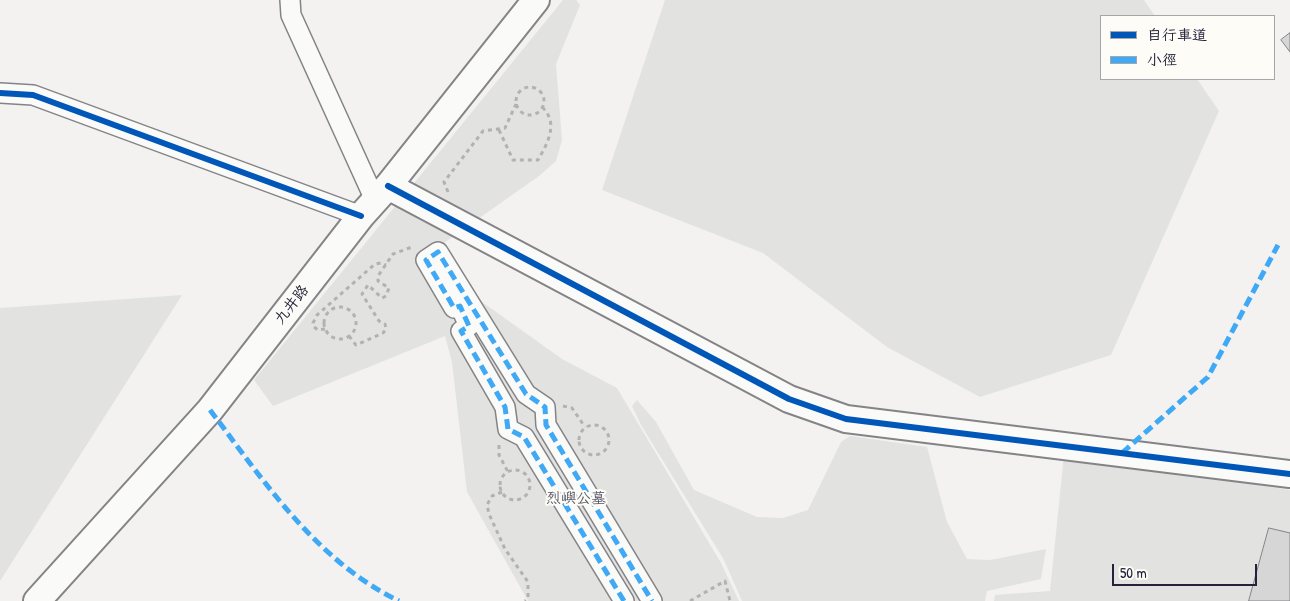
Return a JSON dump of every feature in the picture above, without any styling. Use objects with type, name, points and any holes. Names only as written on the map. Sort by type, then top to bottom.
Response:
[{"type":"street","points":[[290,0],[291,15],[374,200]]},
{"type":"street","name":"九井路","points":[[37,601],[210,410],[374,200],[536,0]]},
{"type":"street","points":[[0,93],[33,95],[374,200],[439,213],[789,399],[846,419],[1290,474]]},
{"type":"street","points":[[624,601],[524,437],[508,429],[505,407],[462,330],[469,326],[460,306],[454,308],[426,260],[438,252],[526,394],[545,407],[546,425],[652,601]]},
{"type":"path","points":[[439,213],[449,195],[444,182],[483,131],[505,128],[521,90],[530,87],[543,93],[543,108],[549,115],[551,138],[538,160],[513,160],[499,130]]},
{"type":"path","points":[[516,104],[520,112],[528,115],[537,114],[543,108]]},
{"type":"path","points":[[350,336],[356,345],[383,333],[386,329],[385,324],[378,321],[362,294],[368,285],[382,298],[386,296],[389,288],[378,280],[378,276],[392,254],[426,242],[432,256]]},
{"type":"path","points":[[326,329],[325,319],[332,310],[347,309],[356,322],[356,327],[350,336],[336,338],[326,329],[314,327],[313,323],[317,315],[375,264],[386,265]]},
{"type":"path","points":[[545,407],[552,403],[572,408],[586,427]]},
{"type":"path","points":[[600,426],[607,432],[609,441],[601,453],[591,454],[582,450],[579,435],[586,427],[600,426]]},
{"type":"path","points":[[508,429],[499,437],[499,455],[508,472]]},
{"type":"path","points":[[508,472],[522,472],[528,479],[529,489],[519,499],[510,499],[502,492],[500,483],[508,472]]},
{"type":"path","points":[[502,492],[492,496],[487,505],[488,514],[505,550],[528,582],[528,598],[525,601]]},
{"type":"path","points":[[690,601],[725,581],[730,601]]},
{"type":"green space","name":"烈嶼公墓","points":[[563,0],[576,0],[580,5],[556,64],[562,140],[556,161],[539,176],[444,243],[478,299],[562,359],[617,388],[721,563],[739,601],[528,601],[467,492],[452,362],[445,336],[273,406],[254,380]]},
{"type":"green space","points":[[665,0],[1144,0],[1154,15],[1100,15],[1100,80],[1198,80],[1219,111],[1111,355],[980,397],[887,347],[763,253],[602,190]]},
{"type":"green space","points":[[182,295],[0,581],[0,308]]},
{"type":"green space","points":[[637,400],[656,422],[694,490],[757,517],[783,518],[808,510],[841,442],[850,436],[927,447],[947,522],[967,559],[990,560],[1046,549],[1041,579],[987,591],[985,601],[742,601],[724,560],[641,425],[632,406]]},
{"type":"green space","points":[[1064,455],[1290,490],[1290,601],[994,601],[995,595],[1050,591]]},
{"type":"building","points":[[1290,33],[1290,52],[1281,40]]},
{"type":"building","points":[[1269,528],[1290,533],[1290,601],[1249,601]]},
{"type":"marked path","points":[[1122,453],[1208,377],[1278,245]]},
{"type":"marked path","points":[[624,601],[524,437],[508,429],[505,407],[461,331],[469,326],[460,306],[454,308],[426,260],[438,252],[526,394],[545,407],[546,425],[652,601]]},
{"type":"marked path","points":[[210,410],[272,491],[317,542],[369,584],[399,601]]},
{"type":"cycle path","points":[[0,93],[33,95],[361,216]]},
{"type":"cycle path","points":[[388,186],[789,399],[846,419],[1290,474]]}]
